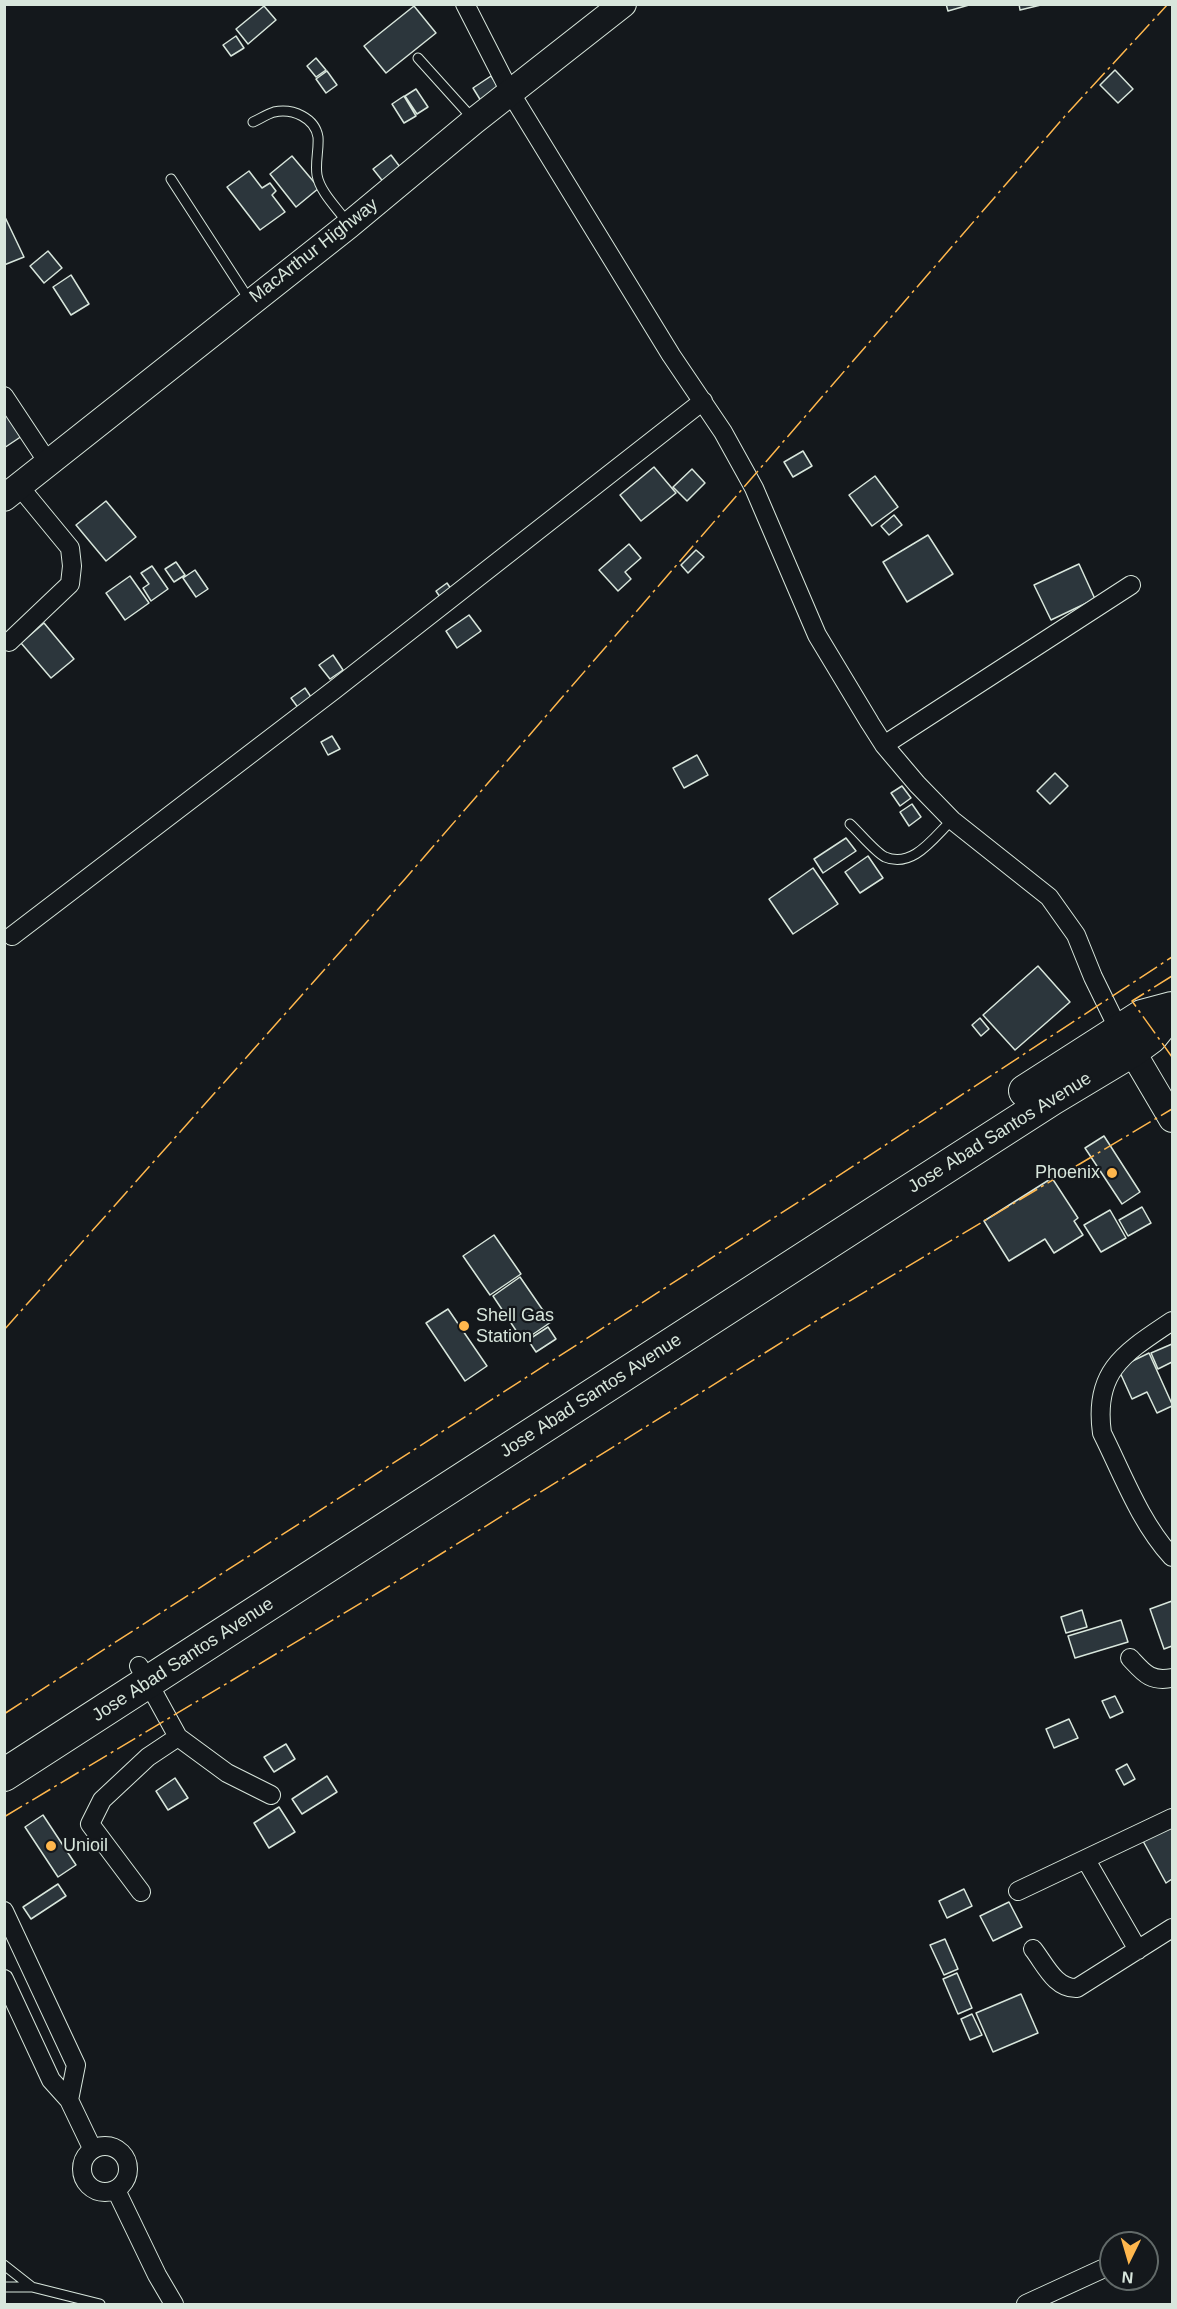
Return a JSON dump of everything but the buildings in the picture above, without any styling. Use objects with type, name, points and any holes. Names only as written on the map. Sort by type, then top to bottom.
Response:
[{"type":"highway","name":"Jose Abad Santos Avenue","points":[[4,1752],[143,1675],[876,1212],[1052,1099],[1126,1041],[1151,1037],[1173,1010]]},
{"type":"highway","name":"Jose Abad Santos Avenue","points":[[4,1775],[143,1675]]},
{"type":"main road","name":"MacArthur Highway","points":[[12,492],[350,225],[474,121],[623,4]]},
{"type":"main road","points":[[1126,1041],[1173,1119]]},
{"type":"street","points":[[465,4],[510,92],[671,355],[703,401],[754,488],[817,635],[884,745],[916,784],[952,820],[1049,897],[1076,935],[1093,977],[1126,1041]]},
{"type":"street","points":[[4,396],[49,464]]},
{"type":"street","points":[[12,936],[334,690],[703,401]]},
{"type":"street","points":[[9,642],[70,584],[72,567],[70,548],[12,492]]},
{"type":"street","points":[[884,745],[1131,585]]},
{"type":"street","points":[[1173,1321],[1139,1343],[1116,1363],[1108,1375],[1101,1415],[1102,1433],[1138,1507],[1159,1542],[1173,1557]]},
{"type":"street","points":[[1130,1658],[1147,1676],[1173,1678]]},
{"type":"street","points":[[143,1675],[178,1737],[227,1773],[271,1795]]},
{"type":"street","points":[[141,1892],[90,1824],[102,1800],[148,1757],[178,1737]]},
{"type":"street","points":[[1018,1891],[1173,1818]]},
{"type":"street","points":[[1086,1860],[1138,1950]]},
{"type":"street","points":[[4,1911],[76,2065],[69,2100]]},
{"type":"street","points":[[1033,1948],[1060,1985],[1077,1988],[1173,1928]]},
{"type":"street","points":[[4,1973],[28,1959]]},
{"type":"street","points":[[4,1979],[51,2080],[69,2100],[93,2148]]},
{"type":"street","points":[[28,2032],[52,2012]]},
{"type":"street","points":[[111,2146],[121,2152],[127,2161],[128,2172],[124,2182],[116,2190],[104,2192],[93,2189],[85,2182],[81,2171],[83,2159],[93,2148],[111,2146]]},
{"type":"street","points":[[116,2190],[157,2275],[174,2304]]},
{"type":"street","points":[[1026,2304],[1099,2271]]},
{"type":"lane","points":[[418,58],[474,121]]},
{"type":"lane","points":[[253,122],[276,112],[296,113],[309,119],[315,127],[318,140],[318,176],[321,188],[350,225]]},
{"type":"lane","points":[[171,179],[250,302]]},
{"type":"lane","points":[[850,824],[883,856],[899,860],[916,855],[952,820]]},
{"type":"lane","points":[[4,2265],[32,2287]]},
{"type":"lane","points":[[4,2287],[32,2287],[100,2304]]},
{"type":"power","points":[[4,1330],[405,879],[1065,116],[1168,4]]},
{"type":"power","points":[[4,1714],[803,1199],[1172,957]]},
{"type":"power","points":[[1172,976],[1132,1001],[1172,1057]]},
{"type":"power","points":[[4,1817],[386,1588],[821,1318],[1172,1109]]},
{"type":"place","name":"Phoenix","points":[[1112,1173]]},
{"type":"place","name":"Shell Gas Station","points":[[464,1326]]},
{"type":"place","name":"Unioil","points":[[51,1846]]}]
